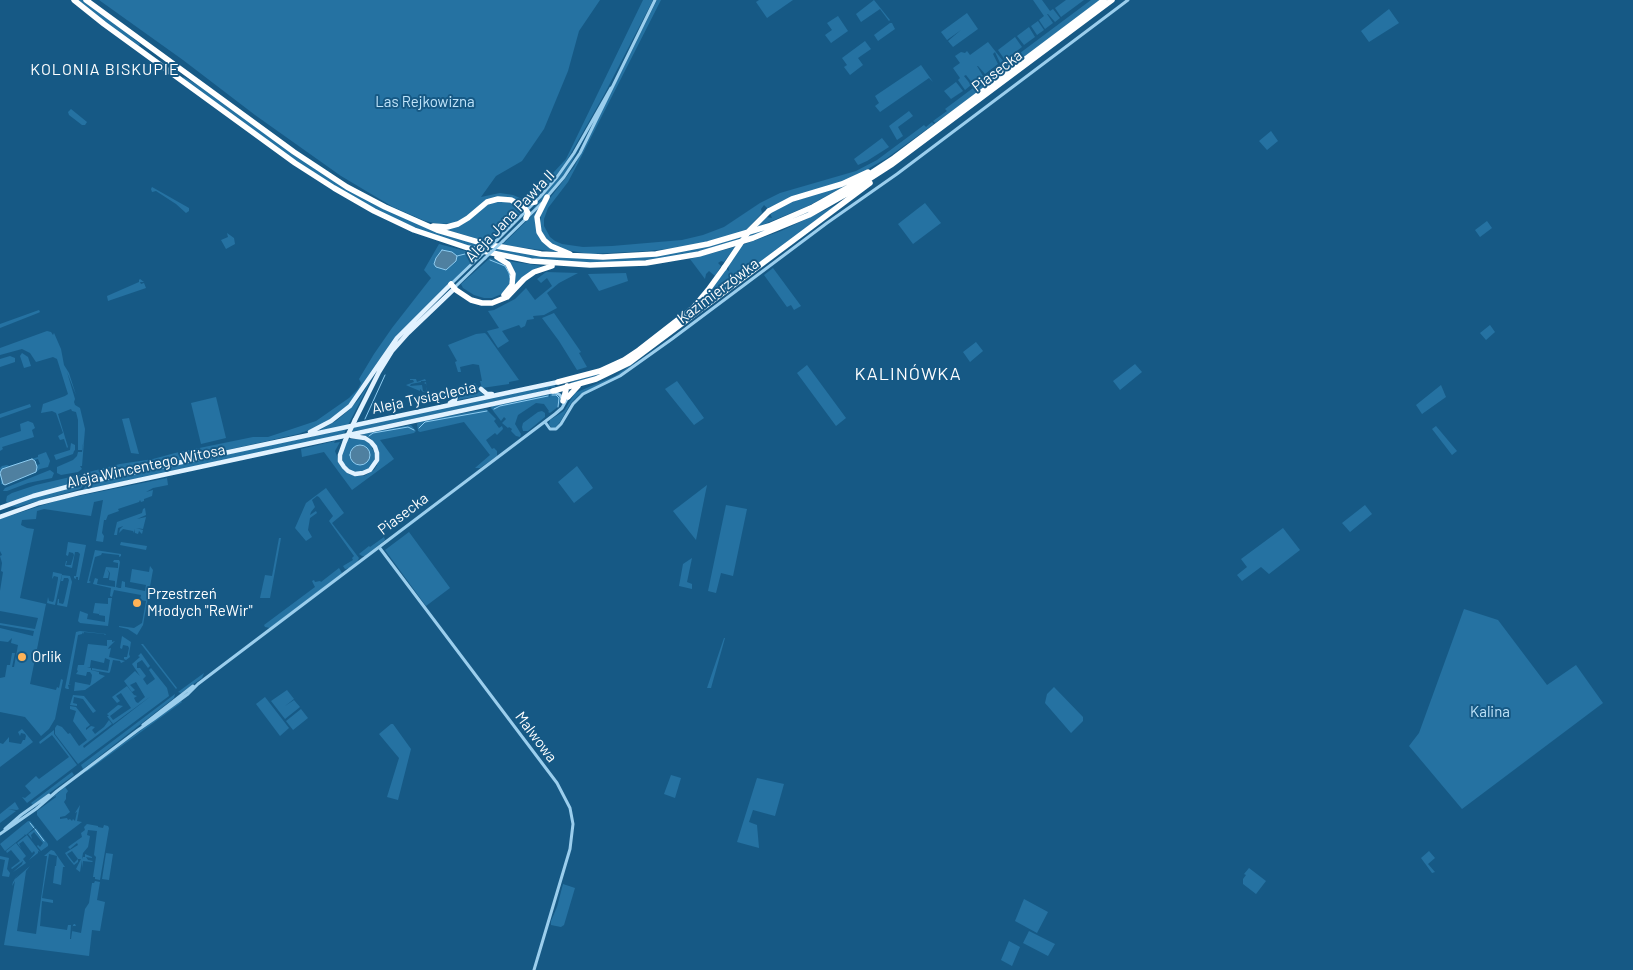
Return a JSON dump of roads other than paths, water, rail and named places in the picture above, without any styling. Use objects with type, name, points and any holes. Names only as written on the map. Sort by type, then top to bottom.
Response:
[{"type":"highway","points":[[74,0],[250,131],[334,188],[374,211],[408,227],[506,262],[512,270],[513,282],[507,293],[495,299],[484,300],[473,297],[454,286]]},
{"type":"highway","points":[[86,0],[313,166],[371,200],[426,226],[502,248],[541,254],[582,257],[670,252],[708,244],[752,232],[786,219],[831,198],[896,159]]},
{"type":"highway","name":"Piasecka","points":[[896,159],[1104,0]]},
{"type":"highway","name":"Piasecka","points":[[896,159],[1112,0]]},
{"type":"highway","points":[[487,256],[561,264],[614,265],[646,263],[699,254],[777,229],[809,214],[846,194],[896,159]]},
{"type":"highway","points":[[558,382],[614,365],[648,344],[692,308],[708,290],[749,231],[769,211],[792,199],[842,184],[896,159]]},
{"type":"highway","points":[[552,391],[580,385],[609,374],[635,359],[870,184],[896,159]]},
{"type":"highway","points":[[547,198],[537,219],[541,236],[556,249],[582,257]]},
{"type":"highway","points":[[426,226],[444,227],[458,224],[487,202],[495,199],[505,199],[519,204],[527,210],[526,218]]},
{"type":"highway","points":[[519,204],[535,202]]},
{"type":"highway","points":[[454,286],[478,302],[486,304],[496,303],[509,296],[524,279],[534,272],[545,267],[561,264]]},
{"type":"highway","points":[[562,401],[569,382],[575,378]]},
{"type":"highway","points":[[568,397],[580,385]]},
{"type":"main road","points":[[340,437],[362,437],[374,444],[377,458],[370,470],[362,474],[355,474],[345,469],[341,463],[340,452],[345,441],[355,420],[379,372],[392,351],[454,286]]},
{"type":"main road","points":[[295,437],[320,428],[346,410],[361,392],[399,335],[454,286]]},
{"type":"main road","name":"Aleja Tysiąclecia","points":[[295,437],[558,382]]},
{"type":"main road","points":[[481,390],[487,394],[499,394]]},
{"type":"main road","name":"Aleja Tysiąclecia","points":[[300,445],[552,391]]},
{"type":"main road","points":[[440,407],[454,401],[456,395]]},
{"type":"main road","name":"Aleja Wincentego Witosa","points":[[0,508],[42,493],[295,437]]},
{"type":"main road","name":"Aleja Wincentego Witosa","points":[[0,517],[32,505],[73,494],[300,445]]},
{"type":"main road","points":[[85,476],[94,481]]},
{"type":"street","name":"Aleja Jana Pawła II","points":[[454,286],[547,198],[568,172],[580,153],[655,0]]},
{"type":"street","name":"Kazimierzówka","points":[[544,422],[552,430],[560,426],[570,407],[583,394],[620,376],[666,344],[1128,0]]},
{"type":"street","name":"Aleja Jana Pawła II","points":[[454,286],[479,257],[552,185],[566,165],[619,74]]},
{"type":"street","points":[[558,382],[566,388],[568,397]]},
{"type":"street","points":[[552,391],[561,395],[562,401]]},
{"type":"street","name":"Piasecka","points":[[56,791],[181,699],[198,684],[557,412],[568,397]]},
{"type":"street","name":"Piasecka","points":[[557,412],[562,401]]},
{"type":"street","name":"Malwowa","points":[[379,547],[549,772],[570,808],[573,828],[570,849],[534,970]]},
{"type":"street","points":[[0,834],[27,811],[56,791]]},
{"type":"street","points":[[0,834],[56,791]]},
{"type":"waterway","points":[[457,256],[469,253]]},
{"type":"waterway","points":[[490,260],[505,266],[510,278]]},
{"type":"waterway","points":[[365,419],[385,375]]},
{"type":"waterway","points":[[552,395],[556,395],[559,398],[558,407]]},
{"type":"waterway","points":[[494,409],[500,406],[548,396]]},
{"type":"waterway","points":[[419,428],[425,422],[487,411]]},
{"type":"waterway","points":[[369,436],[373,433],[408,427],[414,430]]},
{"type":"waterway","points":[[30,823],[34,828]]},
{"type":"waterway","points":[[35,829],[44,841]]},
{"type":"place","name":"Przestrzeń Młodych \"ReWir\"","points":[[137,603]]},
{"type":"place","name":"Orlik","points":[[22,657]]},
{"type":"district","name":"KOLONIA BISKUPIE","points":[[105,70]]},
{"type":"district","name":"KALINÓWKA","points":[[908,374]]},
{"type":"park label","name":"Las Rejkowizna","points":[[425,102]]},
{"type":"park label","name":"Kalina","points":[[1490,712]]}]
